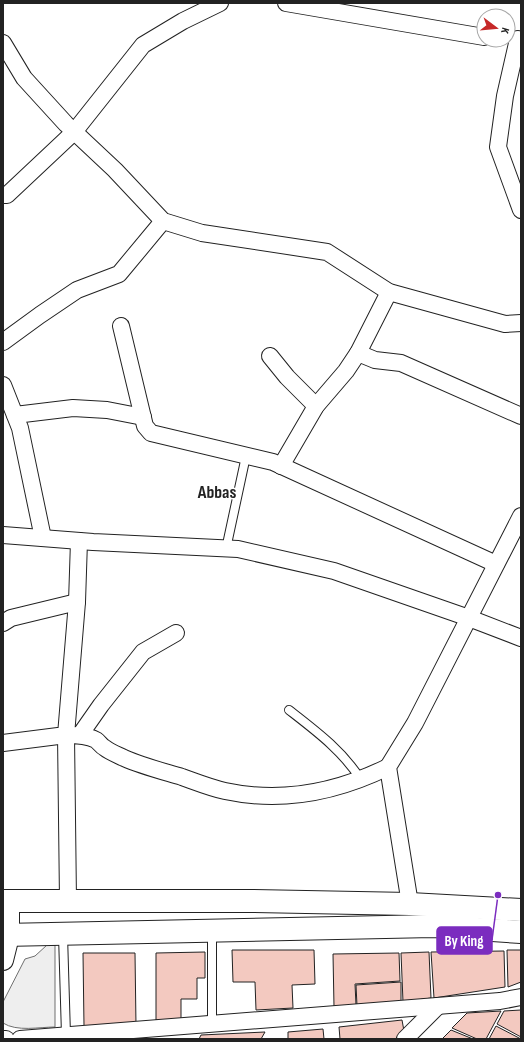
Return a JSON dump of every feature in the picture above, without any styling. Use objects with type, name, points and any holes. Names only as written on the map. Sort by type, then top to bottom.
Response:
[{"type":"main road","points":[[6,901],[250,901],[410,904],[521,910]]},
{"type":"main road","points":[[6,936],[433,926],[521,932]]},
{"type":"street","points":[[3,195],[7,195],[74,132],[143,46],[183,21],[220,3]]},
{"type":"street","points":[[286,3],[321,6],[476,35]]},
{"type":"street","points":[[3,43],[24,78],[74,132],[115,170],[163,221],[202,233],[327,252],[389,292],[505,324],[521,323]]},
{"type":"street","points":[[514,48],[505,96],[498,147],[521,210]]},
{"type":"street","points":[[3,342],[77,290],[119,274],[163,221]]},
{"type":"street","points":[[281,466],[316,406],[346,371],[358,352],[389,292]]},
{"type":"street","points":[[121,326],[145,426],[151,433],[273,462],[496,564]]},
{"type":"street","points":[[358,352],[375,360],[401,363],[521,416]]},
{"type":"street","points":[[270,356],[287,377],[316,406]]},
{"type":"street","points":[[3,385],[20,428],[43,538]]},
{"type":"street","points":[[15,415],[73,408],[107,410],[143,417]]},
{"type":"street","points":[[3,743],[73,735],[96,740],[105,749],[124,758],[225,791],[260,796],[305,794],[327,790],[361,780],[388,767],[415,723],[521,516]]},
{"type":"street","points":[[3,535],[79,541],[238,549],[334,571],[469,618],[521,638]]},
{"type":"street","points":[[68,901],[79,541]]},
{"type":"street","points":[[3,623],[11,618],[77,602]]},
{"type":"street","points":[[73,735],[101,705],[143,652],[176,633]]},
{"type":"street","points":[[388,767],[410,904]]},
{"type":"street","points":[[3,960],[6,936],[6,901]]},
{"type":"street","points":[[20,1039],[500,1001],[521,997]]},
{"type":"street","points":[[405,1039],[438,1006]]},
{"type":"street","points":[[157,1028],[178,1039]]},
{"type":"lane","points":[[226,549],[246,456]]},
{"type":"lane","points":[[289,710],[330,743],[352,765],[361,780]]},
{"type":"lane","points":[[212,931],[212,1024]]},
{"type":"lane","points":[[63,934],[66,1035]]},
{"type":"shaded area","points":[[47,945],[55,945],[55,1027],[21,1028],[9,1026],[3,1023],[3,1002],[25,959],[35,956]]},
{"type":"building","points":[[232,950],[314,950],[315,984],[292,985],[293,1008],[256,1010],[255,982],[233,982]]},
{"type":"building","points":[[507,950],[521,950],[521,982],[508,987]]},
{"type":"building","points":[[504,951],[505,987],[434,998],[431,952]]},
{"type":"building","points":[[205,952],[205,978],[197,978],[197,999],[181,999],[181,1020],[156,1020],[156,953]]},
{"type":"building","points":[[429,952],[431,998],[403,1002],[401,953]]},
{"type":"building","points":[[83,953],[135,953],[136,1025],[84,1026]]},
{"type":"building","points":[[399,953],[400,981],[355,984],[356,1005],[334,1007],[333,954]]},
{"type":"building","points":[[401,982],[401,1003],[357,1006],[356,985]]},
{"type":"building","points":[[521,1010],[521,1037],[497,1024],[504,1011]]},
{"type":"building","points":[[501,1011],[486,1039],[477,1039],[452,1028],[467,1013]]},
{"type":"building","points":[[402,1020],[404,1031],[395,1039],[340,1039],[339,1027]]},
{"type":"building","points":[[496,1026],[521,1039],[489,1039]]},
{"type":"building","points":[[323,1029],[324,1039],[288,1039],[288,1032]]},
{"type":"building","points":[[451,1030],[473,1039],[442,1039]]},
{"type":"building","points":[[265,1032],[261,1039],[199,1039],[201,1035]]},
{"type":"place","name":"By King","points":[[498,895]]},
{"type":"district","name":"Abbas","points":[[217,492]]}]
